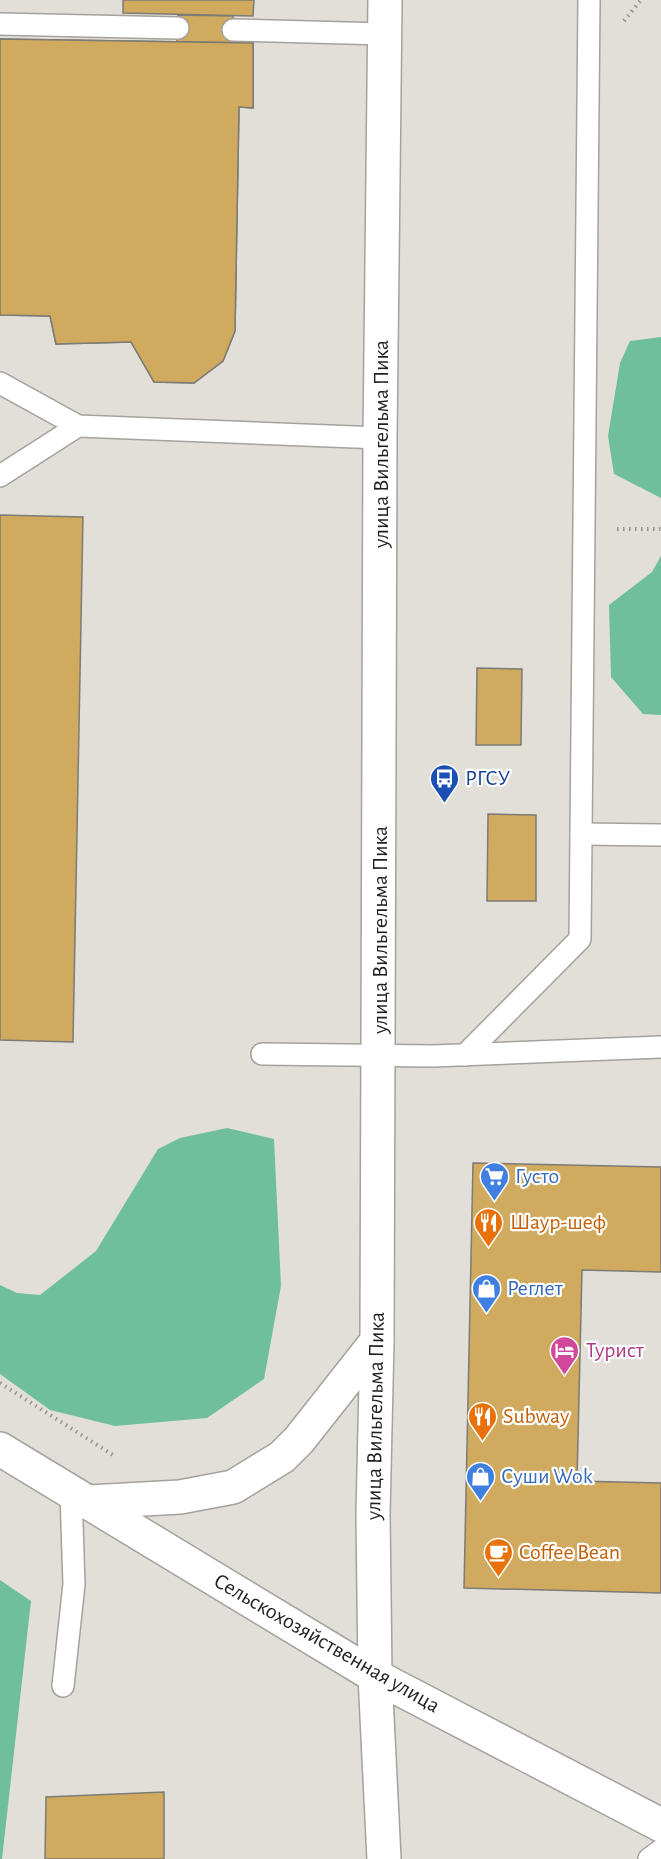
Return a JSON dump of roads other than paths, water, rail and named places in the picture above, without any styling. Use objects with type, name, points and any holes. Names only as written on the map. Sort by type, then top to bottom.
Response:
[{"type":"main road","name":"улица Вильгельма Пика","points":[[384,1859],[375,1676],[372,1514],[377,1341],[380,438],[385,0]]},
{"type":"main road","points":[[80,1497],[180,1497],[233,1487],[282,1457],[299,1440],[377,1341]]},
{"type":"main road","name":"Сельскохозяйственная улица","points":[[0,1449],[375,1676],[661,1825]]},
{"type":"lane","points":[[465,1055],[580,939],[589,0]]},
{"type":"lane","points":[[0,24],[178,28]]},
{"type":"lane","points":[[233,30],[384,34]]},
{"type":"lane","points":[[0,383],[78,426],[380,438]]},
{"type":"lane","points":[[0,476],[78,426]]},
{"type":"lane","points":[[581,834],[661,835]]},
{"type":"lane","points":[[262,1054],[465,1055],[661,1047]]},
{"type":"lane","points":[[63,1686],[74,1584],[80,1497]]},
{"type":"lane","points":[[649,1859],[661,1850]]},
{"type":"place","name":"РГСУ","points":[[444,804]]},
{"type":"place","name":"Густо","points":[[494,1202]]},
{"type":"place","name":"Шаур-шеф","points":[[489,1248]]},
{"type":"place","name":"Реглет","points":[[486,1314]]},
{"type":"place","name":"Турист","points":[[565,1376]]},
{"type":"place","name":"Subway","points":[[482,1442]]},
{"type":"place","name":"Суши Wok","points":[[480,1502]]},
{"type":"place","name":"Coffee Bean","points":[[498,1578]]}]
